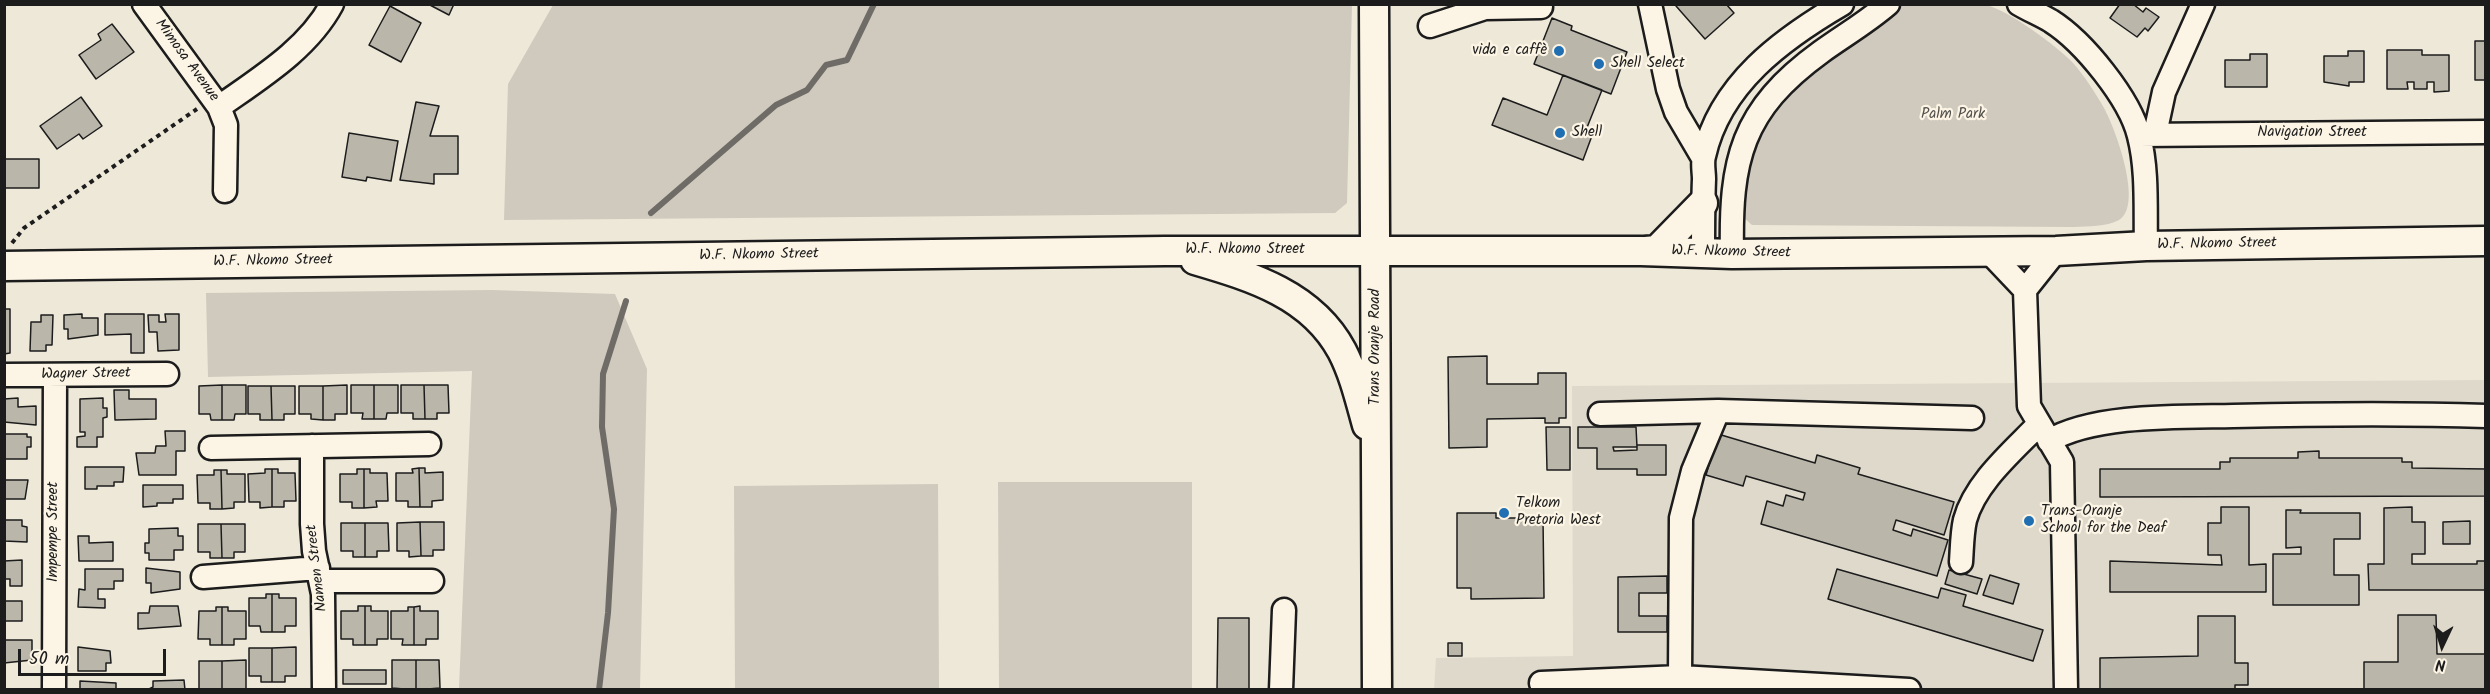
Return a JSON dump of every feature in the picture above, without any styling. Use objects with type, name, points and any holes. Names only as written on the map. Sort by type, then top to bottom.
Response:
[{"type":"main road","name":"Trans Oranje Road","points":[[1374,4],[1377,690]]},
{"type":"main road","points":[[1641,251],[1657,250],[1703,203]]},
{"type":"main road","name":"W.F. Nkomo Street","points":[[4,266],[1165,251],[1641,251],[1732,255],[2056,251],[2146,246],[2486,241]]},
{"type":"main road","points":[[1165,251],[1241,273],[1279,289],[1307,308],[1325,325],[1342,351],[1354,380],[1376,456]]},
{"type":"street","name":"Mimosa Avenue","points":[[144,4],[216,102],[226,125],[225,191]]},
{"type":"street","points":[[216,102],[289,56],[312,33],[332,4]]},
{"type":"street","points":[[1650,4],[1668,89],[1676,112],[1703,158]]},
{"type":"street","points":[[1703,253],[1703,158],[1725,105],[1743,80],[1768,54],[1796,32],[1842,4]]},
{"type":"street","points":[[1732,255],[1731,209],[1735,172],[1744,142],[1756,116],[1776,90],[1798,70],[1888,4]]},
{"type":"street","points":[[2019,4],[2051,20],[2081,46],[2147,135]]},
{"type":"street","points":[[2146,246],[2147,135],[2203,4]]},
{"type":"street","points":[[1430,26],[1485,8],[1541,7]]},
{"type":"street","name":"Navigation Street","points":[[2147,135],[2486,132]]},
{"type":"street","points":[[2056,251],[2025,290],[2029,406],[2062,462],[2064,477],[2066,690]]},
{"type":"street","points":[[1989,252],[2025,290]]},
{"type":"street","name":"Wagner Street","points":[[4,375],[167,374]]},
{"type":"street","name":"Impempe Street","points":[[54,690],[55,375]]},
{"type":"street","points":[[1680,677],[1681,518],[1693,471],[1718,411]]},
{"type":"street","points":[[1600,414],[1718,411],[1972,418]]},
{"type":"street","points":[[1961,562],[1965,519],[1976,497],[2043,433],[2062,433],[2084,427],[2155,417],[2486,416]]},
{"type":"street","points":[[211,448],[429,444]]},
{"type":"street","name":"Namen Street","points":[[312,446],[312,524],[319,575],[324,690]]},
{"type":"street","points":[[203,577],[319,575],[432,581]]},
{"type":"street","points":[[1281,690],[1284,610]]},
{"type":"street","points":[[1542,684],[1680,677],[1909,690]]},
{"type":"path","points":[[4,251],[24,228],[216,102]]},
{"type":"shaded area","name":"Trans-Oranje School for the Deaf","points":[[2485,380],[2485,689],[1434,690],[1436,658],[1573,656],[1572,386]]},
{"type":"green space","name":"Palm Park","points":[[1969,3],[1995,8],[2032,29],[2073,63],[2104,108],[2120,148],[2129,199],[2126,212],[2119,220],[2103,225],[2074,227],[1752,225],[1743,217],[1739,204],[1760,127],[1806,73],[1859,38],[1904,4]]},
{"type":"green space","points":[[553,5],[1352,5],[1347,203],[1335,213],[504,220],[508,84]]},
{"type":"green space","points":[[492,290],[615,294],[647,369],[640,689],[459,689],[472,371],[208,377],[206,293]]},
{"type":"green space","points":[[998,482],[1192,482],[1192,689],[999,689]]},
{"type":"green space","points":[[938,484],[939,689],[735,689],[734,486]]},
{"type":"building","points":[[428,4],[454,4],[449,15]]},
{"type":"building","points":[[1678,4],[1726,4],[1734,13],[1705,39],[1676,6]]},
{"type":"building","points":[[2120,4],[2133,4],[2143,12],[2146,8],[2159,17],[2148,31],[2145,28],[2137,37],[2110,18]]},
{"type":"building","points":[[390,6],[421,23],[401,62],[369,45]]},
{"type":"building","points":[[1552,18],[1572,26],[1571,30],[1627,52],[1611,94],[1534,64]]},
{"type":"building","points":[[112,24],[134,52],[96,79],[79,55],[101,40],[98,34]]},
{"type":"building","points":[[2475,41],[2486,41],[2486,80],[2475,80]]},
{"type":"building","points":[[2387,50],[2422,50],[2422,55],[2449,55],[2449,91],[2434,92],[2434,82],[2427,82],[2427,89],[2414,89],[2414,82],[2407,82],[2408,89],[2387,89]]},
{"type":"building","points":[[2348,51],[2364,51],[2364,82],[2349,82],[2349,86],[2324,82],[2324,56],[2348,56]]},
{"type":"building","points":[[2250,54],[2267,54],[2267,87],[2225,87],[2225,60],[2250,60]]},
{"type":"building","points":[[1563,75],[1602,90],[1586,130],[1593,133],[1583,160],[1492,125],[1503,98],[1547,115]]},
{"type":"building","points":[[81,97],[102,126],[83,139],[79,134],[57,149],[40,126]]},
{"type":"building","points":[[416,102],[439,106],[430,136],[458,136],[458,174],[434,174],[434,184],[400,180]]},
{"type":"building","points":[[349,133],[398,141],[391,181],[367,177],[366,181],[342,177]]},
{"type":"building","points":[[4,159],[39,159],[39,188],[4,188]]},
{"type":"building","points":[[4,309],[10,309],[10,353],[4,354]]},
{"type":"building","points":[[82,314],[82,318],[98,318],[98,335],[68,339],[68,329],[64,329],[64,315]]},
{"type":"building","points":[[105,314],[144,314],[144,353],[131,353],[131,334],[105,335]]},
{"type":"building","points":[[165,314],[179,314],[179,350],[158,351],[157,332],[149,332],[148,315],[159,315],[159,322],[166,322]]},
{"type":"building","points":[[41,315],[53,315],[52,345],[46,345],[46,351],[30,351],[31,322],[41,322]]},
{"type":"building","points":[[1487,356],[1487,384],[1538,384],[1538,373],[1566,373],[1566,418],[1559,418],[1559,423],[1545,423],[1545,418],[1487,419],[1487,447],[1449,448],[1448,357]]},
{"type":"building","points":[[222,385],[246,385],[246,414],[235,414],[234,420],[222,420]]},
{"type":"building","points":[[222,385],[222,420],[211,420],[210,414],[199,414],[199,386]]},
{"type":"building","points":[[347,385],[347,414],[335,414],[335,420],[323,420],[323,386]]},
{"type":"building","points":[[351,385],[374,385],[374,419],[362,419],[363,413],[351,413]]},
{"type":"building","points":[[374,385],[398,385],[398,413],[387,413],[386,419],[374,419]]},
{"type":"building","points":[[401,385],[424,385],[425,419],[413,419],[413,413],[401,413]]},
{"type":"building","points":[[424,385],[448,385],[449,413],[437,413],[437,419],[425,419]]},
{"type":"building","points":[[248,386],[271,386],[272,420],[260,420],[260,414],[248,414]]},
{"type":"building","points":[[271,386],[295,386],[295,414],[284,414],[284,420],[272,420]]},
{"type":"building","points":[[299,386],[323,386],[323,420],[311,419],[311,414],[299,414]]},
{"type":"building","points":[[114,390],[129,390],[129,399],[156,399],[156,419],[115,420]]},
{"type":"building","points":[[18,398],[18,407],[36,406],[36,425],[4,422],[4,399]]},
{"type":"building","points":[[103,398],[103,408],[107,408],[107,417],[103,418],[103,437],[97,437],[97,447],[77,447],[77,437],[85,436],[85,432],[80,432],[80,399]]},
{"type":"building","points":[[1546,427],[1570,427],[1570,470],[1547,470]]},
{"type":"building","points":[[1578,427],[1636,427],[1637,447],[1637,445],[1666,445],[1666,475],[1637,475],[1637,469],[1597,469],[1597,448],[1578,448]],"holes":[[[1613,447],[1637,447],[1637,450],[1614,451]]]},
{"type":"building","points":[[165,431],[185,431],[185,451],[176,451],[176,475],[139,475],[136,453],[155,453],[156,446],[166,446]]},
{"type":"building","points":[[5,434],[27,434],[27,437],[31,437],[31,447],[27,447],[27,459],[4,459]]},
{"type":"building","points":[[1718,434],[1815,463],[1817,455],[1860,468],[1858,474],[1954,502],[1944,535],[1896,520],[1893,530],[1911,536],[1913,529],[1948,540],[1937,576],[1761,524],[1767,501],[1783,506],[1786,495],[1803,500],[1805,493],[1746,476],[1743,486],[1706,475]]},
{"type":"building","points":[[2319,451],[2319,458],[2402,458],[2402,462],[2412,462],[2412,468],[2486,469],[2486,496],[2100,497],[2100,469],[2220,469],[2220,462],[2230,462],[2230,458],[2298,458],[2298,452]]},
{"type":"building","points":[[85,467],[124,467],[123,482],[114,482],[114,486],[85,489]]},
{"type":"building","points":[[419,468],[425,468],[425,473],[443,472],[443,500],[432,501],[432,507],[420,507]]},
{"type":"building","points":[[419,468],[420,507],[408,507],[408,501],[396,501],[396,473],[413,473],[412,469]]},
{"type":"building","points":[[265,469],[272,469],[272,507],[260,508],[260,502],[249,502],[248,474],[265,473]]},
{"type":"building","points":[[272,469],[278,469],[278,473],[295,473],[296,501],[284,501],[284,507],[272,507]]},
{"type":"building","points":[[357,469],[364,469],[364,508],[352,508],[352,502],[340,502],[340,474],[357,474]]},
{"type":"building","points":[[364,469],[370,469],[370,473],[387,473],[388,501],[376,501],[377,507],[364,508]]},
{"type":"building","points":[[214,470],[221,470],[222,509],[210,509],[210,503],[198,503],[197,475],[214,475]]},
{"type":"building","points":[[221,470],[227,470],[227,474],[245,474],[245,502],[234,502],[234,508],[222,509]]},
{"type":"building","points":[[4,480],[28,480],[25,499],[4,499]]},
{"type":"building","points":[[143,485],[183,485],[183,499],[173,499],[173,503],[157,503],[157,506],[143,507]]},
{"type":"building","points":[[2221,507],[2249,507],[2249,565],[2266,564],[2266,592],[2110,592],[2110,561],[2222,565],[2221,555],[2208,555],[2208,523],[2221,523]]},
{"type":"building","points":[[2412,507],[2412,522],[2425,522],[2425,554],[2412,554],[2412,564],[2477,564],[2477,561],[2486,561],[2486,590],[2369,590],[2368,564],[2384,564],[2384,508]]},
{"type":"building","points":[[2286,510],[2301,510],[2300,513],[2360,513],[2360,539],[2334,539],[2334,575],[2359,575],[2359,605],[2273,605],[2273,554],[2301,554],[2301,547],[2286,548]]},
{"type":"building","points":[[1457,513],[1496,513],[1496,518],[1543,518],[1544,598],[1471,599],[1471,588],[1457,588]]},
{"type":"building","points":[[4,520],[22,520],[22,526],[27,527],[27,542],[4,541]]},
{"type":"building","points":[[2470,521],[2470,544],[2443,544],[2443,522]]},
{"type":"building","points":[[420,522],[444,522],[444,550],[433,550],[433,556],[421,556]]},
{"type":"building","points":[[420,522],[421,556],[409,557],[409,551],[397,551],[397,523]]},
{"type":"building","points":[[341,523],[365,523],[365,557],[353,557],[353,551],[341,551]]},
{"type":"building","points":[[365,523],[388,523],[389,551],[377,551],[377,557],[365,557]]},
{"type":"building","points":[[198,524],[221,524],[222,558],[210,558],[210,552],[198,552]]},
{"type":"building","points":[[221,524],[245,524],[245,552],[234,552],[234,558],[222,558]]},
{"type":"building","points":[[178,528],[178,536],[183,536],[183,550],[174,550],[174,560],[149,560],[149,553],[145,553],[145,543],[149,543],[149,529]]},
{"type":"building","points":[[78,536],[89,536],[89,543],[113,542],[113,561],[79,561]]},
{"type":"building","points":[[22,560],[22,586],[10,586],[10,579],[4,579],[4,561]]},
{"type":"building","points":[[146,568],[180,572],[180,589],[151,593],[151,583],[146,583]]},
{"type":"building","points":[[85,569],[123,569],[123,581],[114,581],[114,589],[98,589],[98,599],[105,599],[105,608],[78,607],[79,589],[85,590]]},
{"type":"building","points":[[1837,569],[1938,598],[1941,588],[1966,595],[1963,606],[2043,630],[2033,661],[1828,599]]},
{"type":"building","points":[[1949,570],[1982,579],[1977,594],[1945,584]]},
{"type":"building","points":[[1990,575],[2019,584],[2013,604],[1983,595]]},
{"type":"building","points":[[1667,576],[1667,593],[1639,593],[1639,616],[1667,616],[1667,632],[1618,632],[1618,577]]},
{"type":"building","points":[[266,594],[272,594],[272,632],[261,632],[260,626],[249,626],[249,598],[266,598]]},
{"type":"building","points":[[272,594],[279,594],[279,598],[296,598],[296,626],[285,626],[285,632],[272,632]]},
{"type":"building","points":[[4,601],[22,601],[22,621],[4,621]]},
{"type":"building","points":[[150,606],[178,606],[181,626],[138,629],[138,613],[149,613]]},
{"type":"building","points":[[358,606],[365,606],[365,645],[353,645],[353,639],[341,639],[341,611],[358,611]]},
{"type":"building","points":[[365,606],[371,606],[371,611],[388,611],[388,639],[377,639],[377,645],[365,645]]},
{"type":"building","points":[[420,606],[420,611],[438,611],[438,639],[426,639],[426,645],[414,645],[414,607]]},
{"type":"building","points":[[216,607],[222,607],[222,645],[210,645],[210,639],[198,639],[199,611],[216,611]]},
{"type":"building","points":[[222,607],[228,607],[228,611],[246,611],[246,639],[234,639],[234,645],[222,645]]},
{"type":"building","points":[[408,607],[414,607],[414,645],[402,645],[403,639],[391,639],[391,611],[408,611]]},
{"type":"building","points":[[2398,615],[2436,615],[2437,654],[2486,654],[2486,690],[2364,690],[2364,662],[2398,662]]},
{"type":"building","points":[[2198,616],[2235,616],[2235,663],[2248,663],[2248,685],[2235,685],[2235,690],[2100,690],[2100,658],[2198,656]]},
{"type":"building","points":[[1218,618],[1249,618],[1249,690],[1217,690]]},
{"type":"building","points":[[4,640],[32,640],[32,660],[4,663]]},
{"type":"building","points":[[1448,643],[1462,643],[1462,656],[1448,656]]},
{"type":"building","points":[[78,647],[110,651],[111,663],[106,663],[106,671],[78,671]]},
{"type":"building","points":[[296,647],[296,676],[285,676],[285,682],[272,682],[272,648]]},
{"type":"building","points":[[249,648],[272,648],[272,682],[261,682],[261,676],[249,676]]},
{"type":"building","points":[[246,660],[246,689],[222,690],[222,661]]},
{"type":"building","points":[[392,660],[416,660],[416,690],[392,688]]},
{"type":"building","points":[[416,660],[439,660],[440,688],[416,690]]},
{"type":"building","points":[[199,661],[222,661],[222,690],[199,689]]},
{"type":"building","points":[[343,670],[386,670],[386,684],[343,684]]},
{"type":"building","points":[[184,680],[185,690],[147,690],[153,687],[153,681]]},
{"type":"building","points":[[80,681],[116,683],[116,690],[80,690]]},
{"type":"waterway","points":[[651,213],[776,105],[807,90],[826,65],[847,60],[874,4]]},
{"type":"waterway","points":[[599,690],[608,613],[614,509],[602,427],[603,374],[626,301]]},
{"type":"place","name":"vida e caffè","points":[[1559,51]]},
{"type":"place","name":"Shell Select","points":[[1599,64]]},
{"type":"place","name":"Shell","points":[[1560,133]]},
{"type":"place","name":"Telkom Pretoria West","points":[[1504,513]]},
{"type":"place","name":"Trans-Oranje School for the Deaf","points":[[2029,521]]}]
